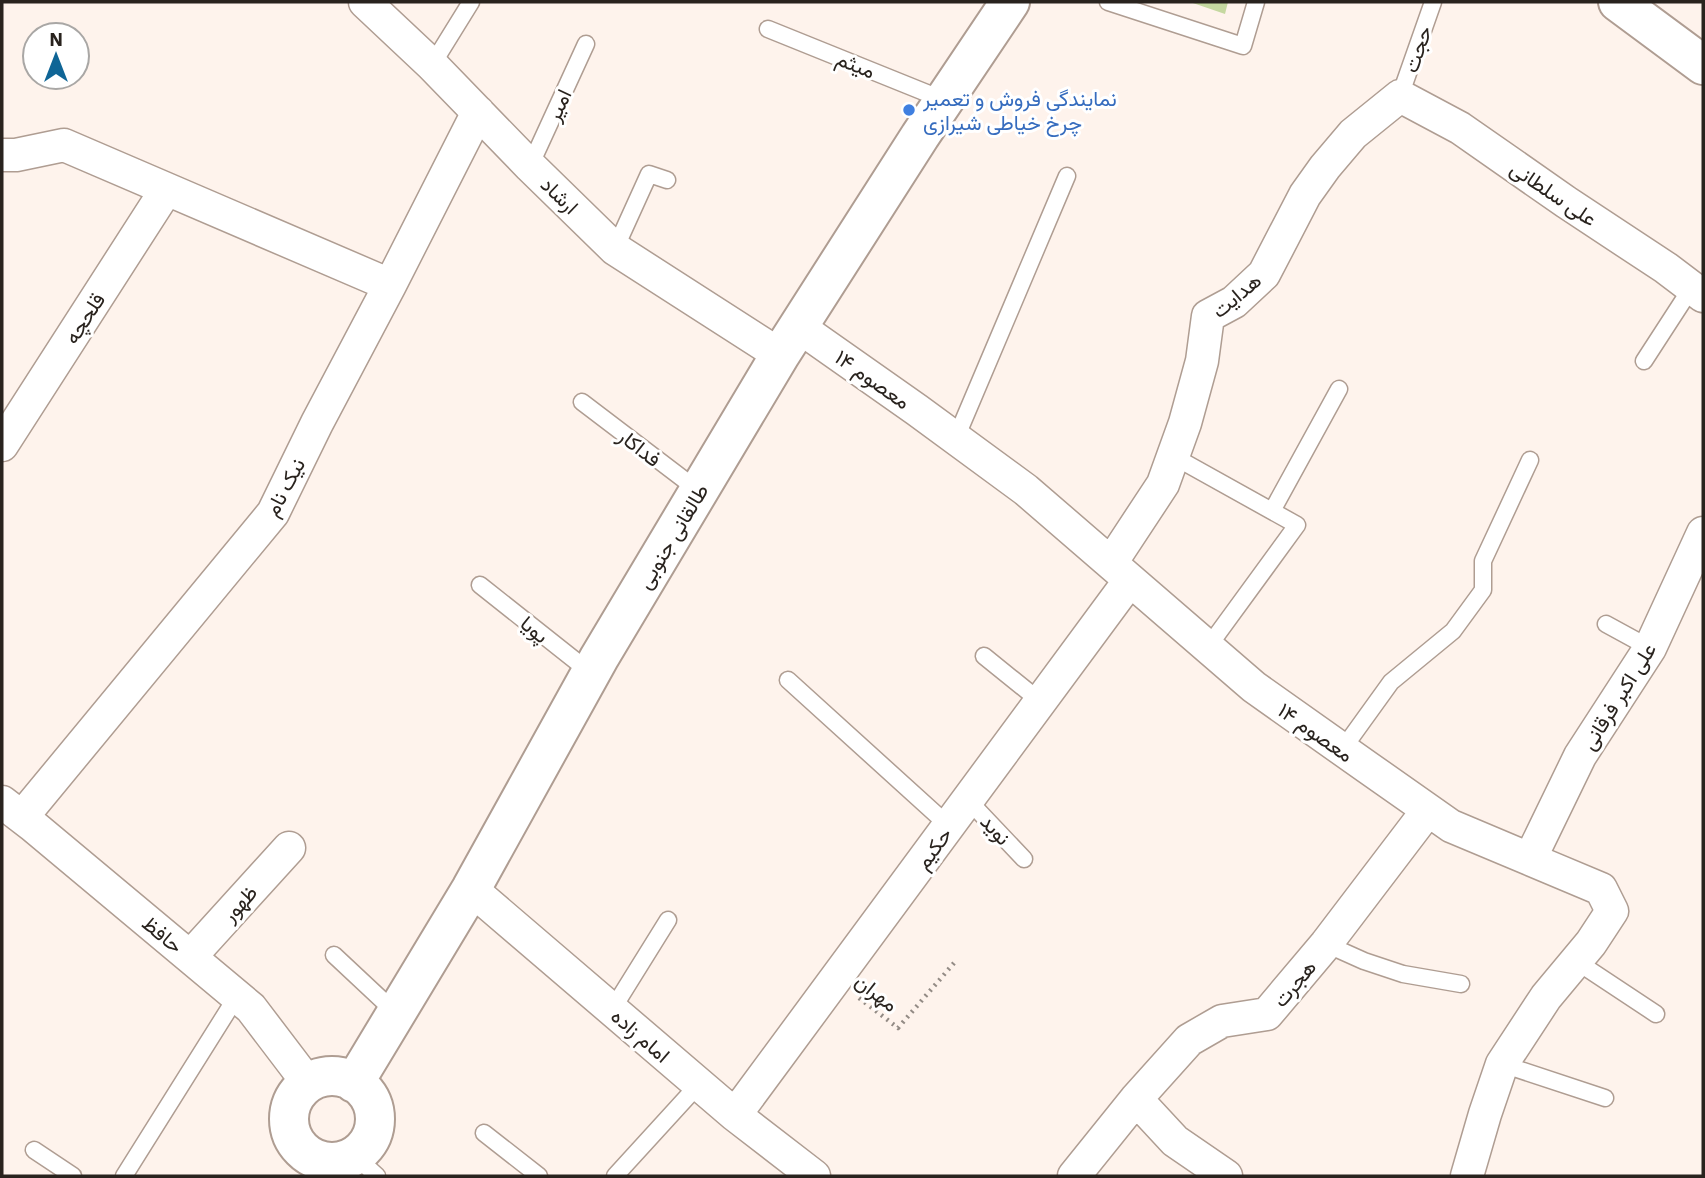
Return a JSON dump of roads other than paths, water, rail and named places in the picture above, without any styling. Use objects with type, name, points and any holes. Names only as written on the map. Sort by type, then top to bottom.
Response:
[{"type":"street","name":"ارشاد","points":[[365,2],[615,248],[789,341]]},
{"type":"street","name":"طالقانی جنوبی","points":[[354,1083],[471,889],[591,673],[789,341],[1010,2]]},
{"type":"street","points":[[1618,2],[1703,65]]},
{"type":"street","name":"علی سلطانی","points":[[1401,96],[1460,128],[1697,291]]},
{"type":"street","name":"هدایت","points":[[1120,572],[1163,484],[1185,423],[1202,361],[1208,316],[1234,302],[1264,274],[1305,195],[1325,167],[1353,134],[1401,96]]},
{"type":"street","name":"نیک نام","points":[[12,809],[273,513],[478,112]]},
{"type":"street","points":[[2,155],[16,155],[64,145],[390,285]]},
{"type":"street","name":"قلحچه","points":[[2,445],[166,190]]},
{"type":"street","name":"۱۴ معصوم","points":[[789,341],[956,438],[1026,490],[1254,687],[1428,810],[1451,825],[1601,889],[1612,911],[1591,943],[1546,997],[1502,1064],[1467,1176]]},
{"type":"street","name":"علی اکبر فرقانی","points":[[1530,859],[1580,756],[1650,648],[1703,533]]},
{"type":"street","name":"حکیم","points":[[735,1115],[1041,702],[1120,572]]},
{"type":"street","name":"حافظ","points":[[12,809],[251,1008],[308,1083]]},
{"type":"street","name":"هجرت","points":[[1074,1176],[1136,1099],[1189,1040],[1222,1021],[1267,1014],[1326,944],[1428,810]]},
{"type":"street","name":"ظهور","points":[[190,957],[289,848]]},
{"type":"street","name":"امام زاده","points":[[471,889],[735,1115],[814,1176]]},
{"type":"street","points":[[331,1077],[354,1083],[365,1092],[372,1105],[373,1133],[366,1146],[335,1167],[302,1150],[294,1140],[289,1116],[292,1103],[308,1083],[331,1077]]},
{"type":"street","points":[[1136,1099],[1175,1140],[1226,1176]]},
{"type":"lane","points":[[432,65],[471,2]]},
{"type":"lane","points":[[1108,2],[1243,46],[1256,2]]},
{"type":"lane","name":"حجت","points":[[1401,96],[1433,2]]},
{"type":"lane","name":"میثم","points":[[768,29],[944,100]]},
{"type":"lane","name":"امیر","points":[[530,166],[586,44]]},
{"type":"lane","points":[[615,248],[649,174],[667,180]]},
{"type":"lane","points":[[956,438],[1067,176]]},
{"type":"lane","points":[[1644,361],[1697,291]]},
{"type":"lane","points":[[1272,511],[1339,389]]},
{"type":"lane","name":"فداکار","points":[[582,402],[699,491]]},
{"type":"lane","points":[[1173,456],[1297,525],[1208,647]]},
{"type":"lane","points":[[1342,750],[1391,682],[1453,631],[1483,590],[1483,561],[1530,460]]},
{"type":"lane","name":"پویا","points":[[480,585],[591,673]]},
{"type":"lane","points":[[1606,624],[1650,648]]},
{"type":"lane","points":[[984,656],[1041,702]]},
{"type":"lane","points":[[788,680],[948,826]]},
{"type":"lane","name":"نوید","points":[[968,800],[1024,859]]},
{"type":"lane","points":[[612,1010],[668,920]]},
{"type":"lane","points":[[1326,944],[1403,974],[1461,985]]},
{"type":"lane","points":[[334,955],[396,1013]]},
{"type":"lane","points":[[1576,961],[1656,1014]]},
{"type":"lane","points":[[124,1176],[237,996]]},
{"type":"lane","points":[[1502,1064],[1605,1098]]},
{"type":"lane","points":[[615,1176],[699,1084]]},
{"type":"lane","points":[[484,1133],[539,1176]]},
{"type":"lane","points":[[34,1150],[74,1176]]},
{"type":"place","name":"نمایندگی فروش و تعمیر چرخ خیاطی شیرازی","points":[[909,110]]}]
